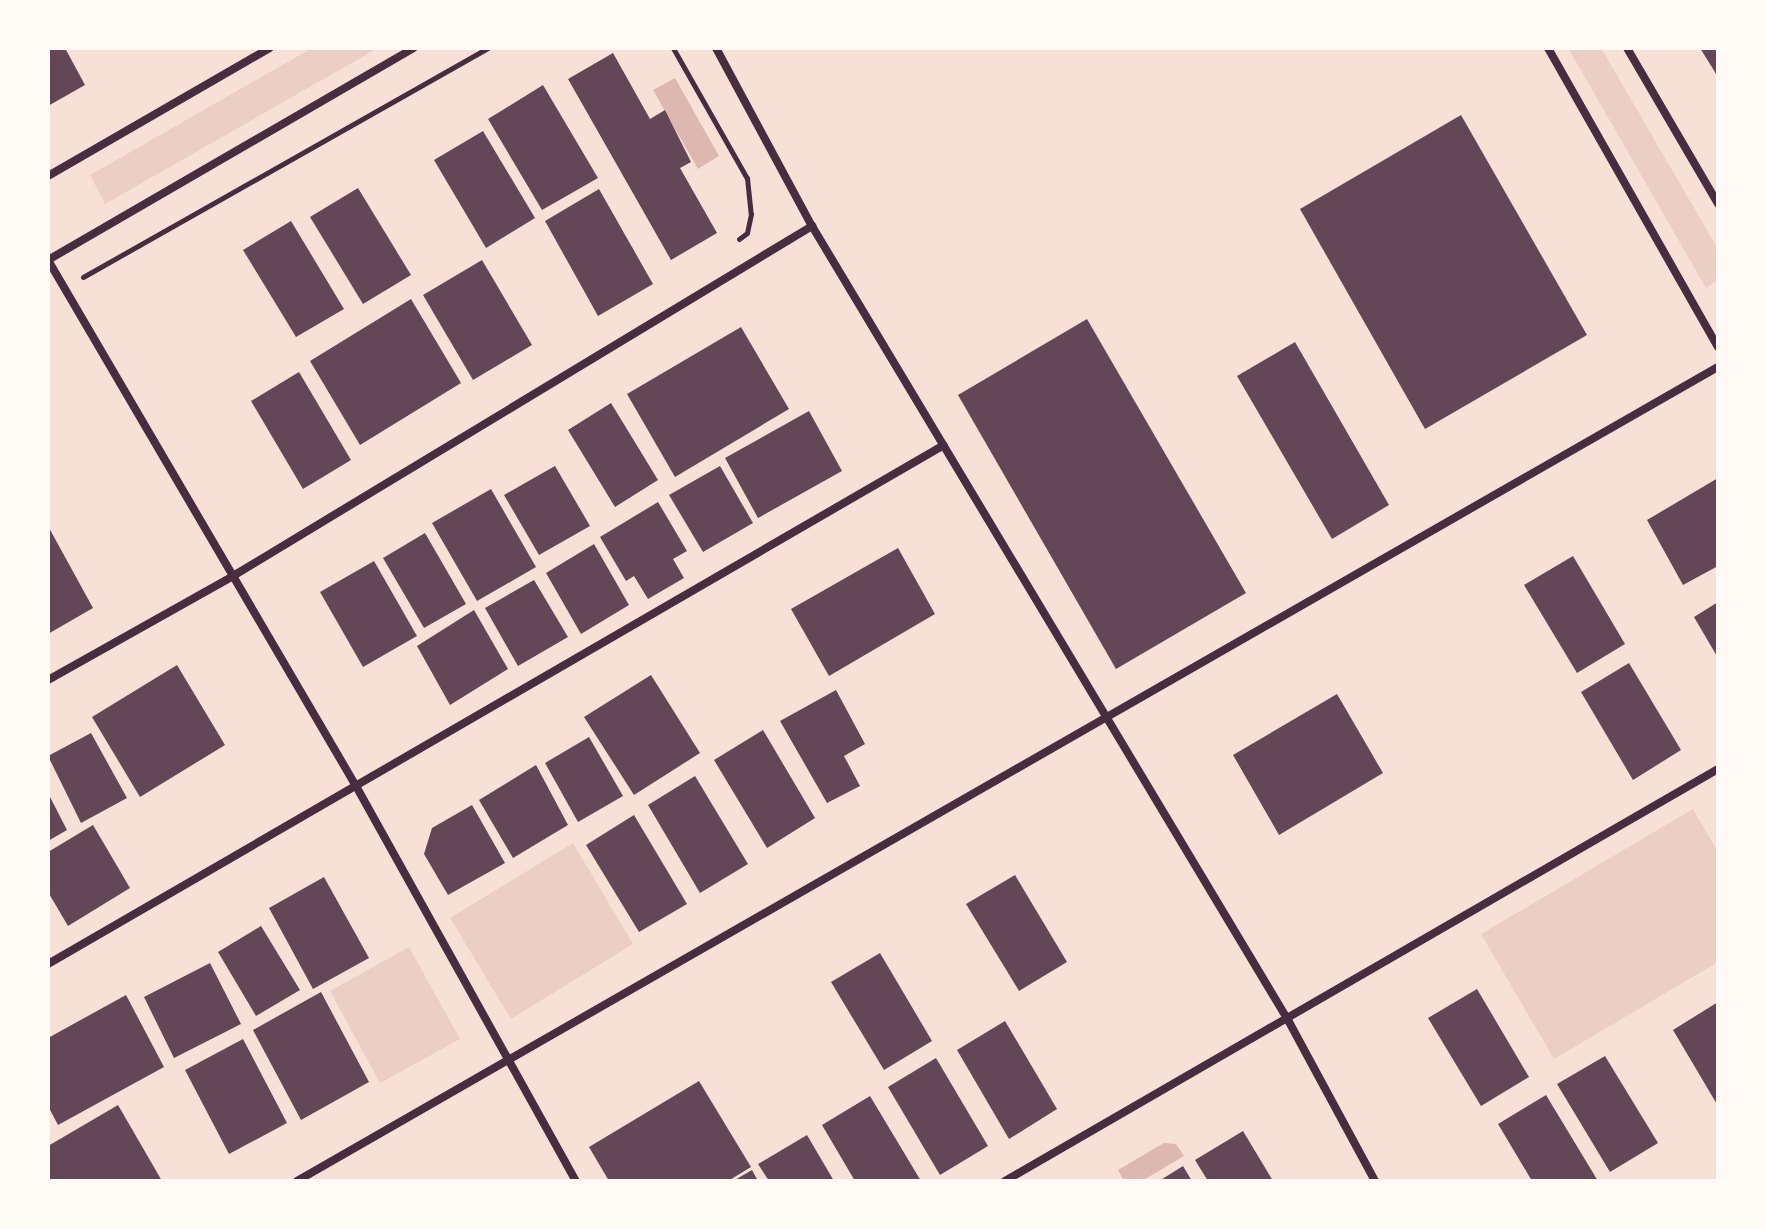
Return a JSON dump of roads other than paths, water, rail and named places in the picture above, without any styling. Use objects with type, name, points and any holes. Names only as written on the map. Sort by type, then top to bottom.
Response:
[{"type":"street","points":[[48,176],[270,48]]},
{"type":"street","points":[[413,48],[48,260],[356,786],[576,1181]]},
{"type":"street","points":[[716,48],[812,226],[1288,1020],[1375,1181]]},
{"type":"street","points":[[1548,48],[1718,347]]},
{"type":"street","points":[[1627,48],[1718,204]]},
{"type":"street","points":[[48,680],[233,576],[812,226]]},
{"type":"street","points":[[297,1181],[1718,367]]},
{"type":"street","points":[[48,964],[944,445]]},
{"type":"street","points":[[1005,1181],[1718,769]]}]
